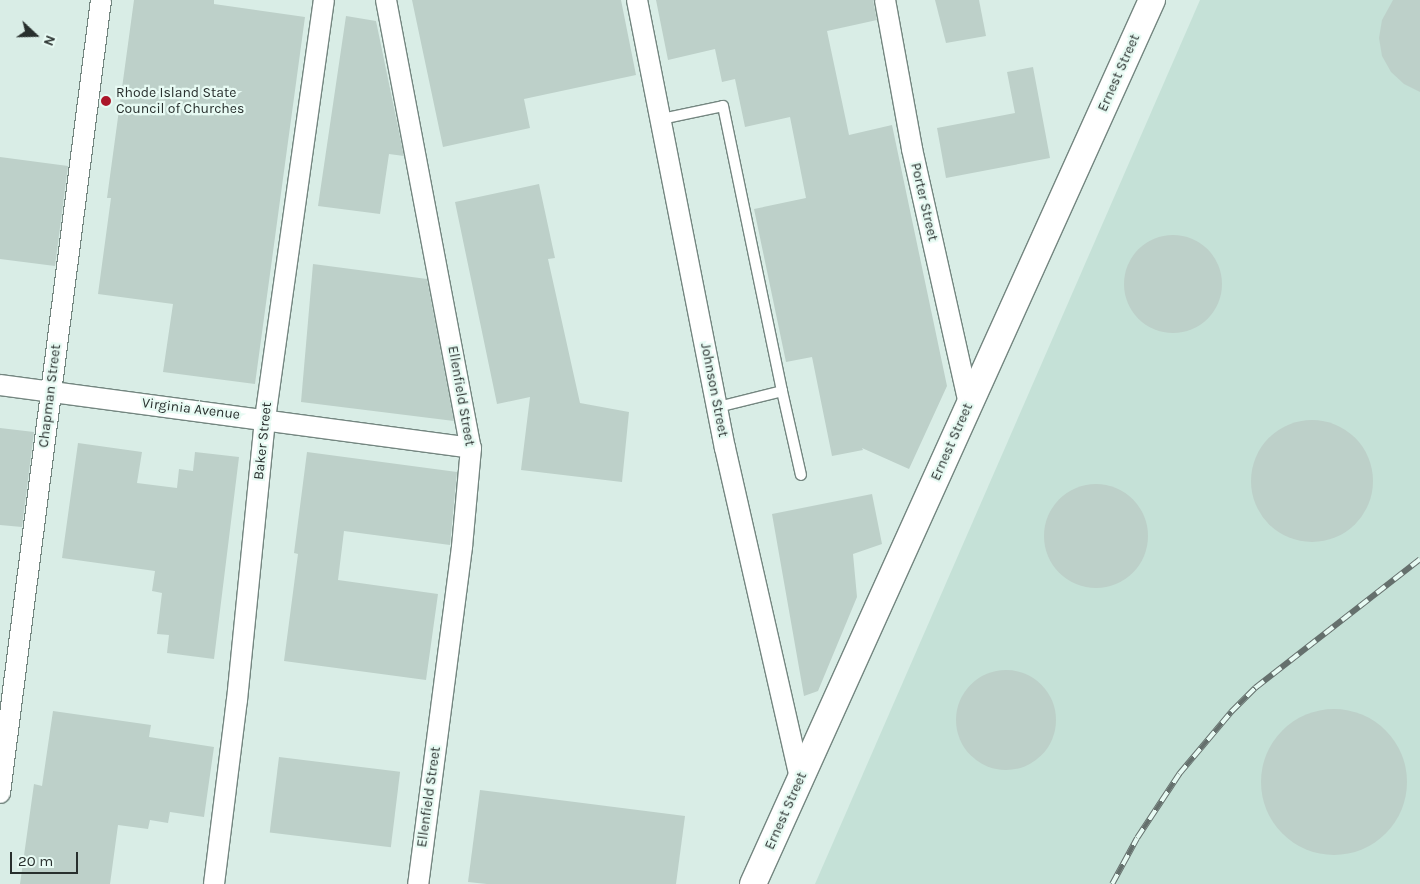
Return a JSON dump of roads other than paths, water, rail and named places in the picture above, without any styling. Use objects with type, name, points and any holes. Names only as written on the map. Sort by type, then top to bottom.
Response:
[{"type":"street","name":"Chapman Street","points":[[0,793],[101,0]]},
{"type":"street","name":"Baker Street","points":[[214,884],[237,700],[265,419],[324,0]]},
{"type":"street","name":"Ellenfield Street","points":[[386,0],[471,448],[462,547],[418,884]]},
{"type":"street","name":"Johnson Street","points":[[637,0],[718,407],[800,779]]},
{"type":"street","name":"Porter Street","points":[[886,0],[912,148],[969,402]]},
{"type":"street","name":"Ernest Street","points":[[753,884],[1148,4]]},
{"type":"street","name":"Virginia Avenue","points":[[0,385],[471,448]]},
{"type":"lane","points":[[661,119],[723,106],[801,475]]},
{"type":"lane","points":[[718,407],[782,391]]},
{"type":"railway","points":[[1112,884],[1137,838],[1179,774],[1231,712],[1255,688],[1420,559]]},
{"type":"place","name":"Rhode Island State Council of Churches","points":[[106,101]]}]
